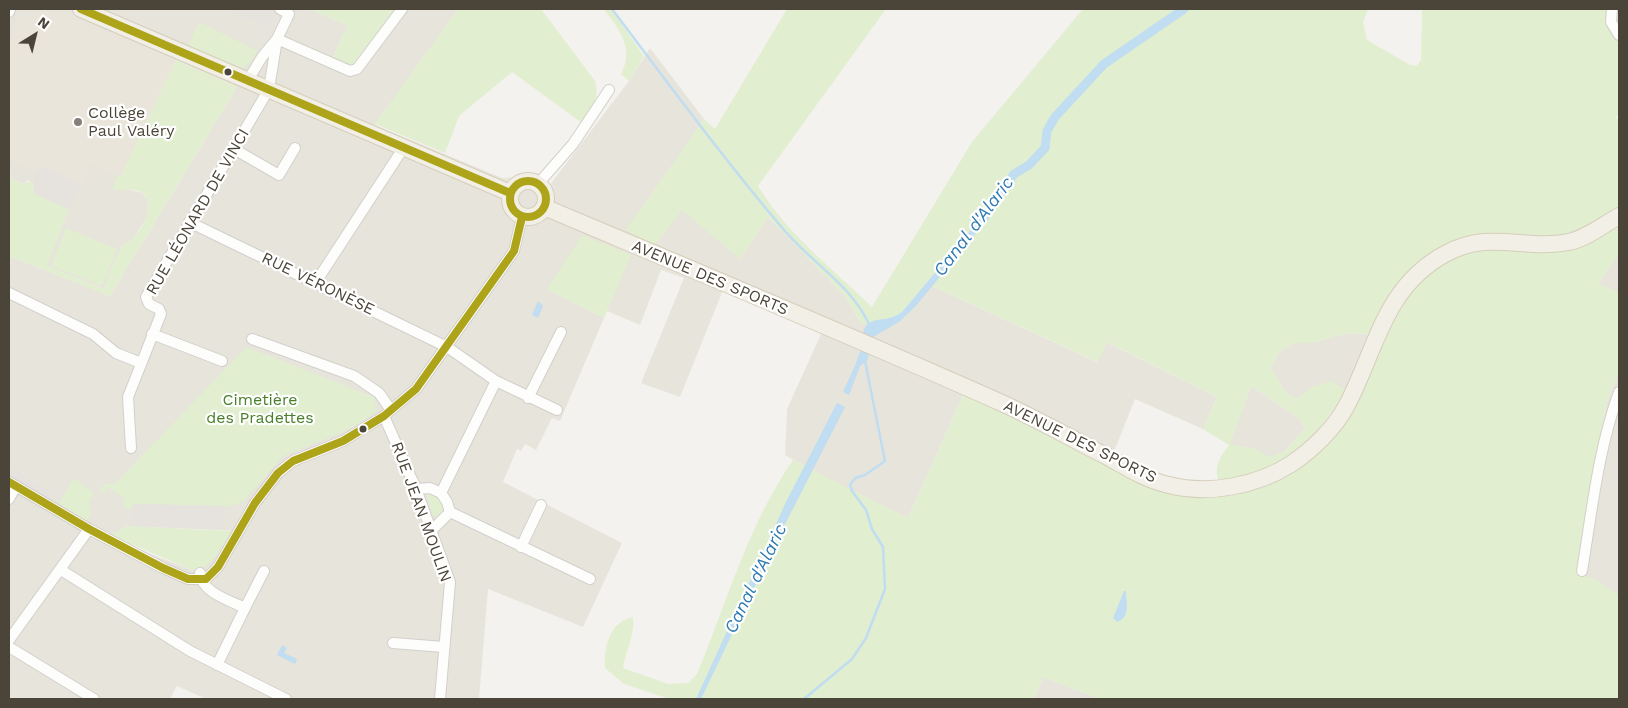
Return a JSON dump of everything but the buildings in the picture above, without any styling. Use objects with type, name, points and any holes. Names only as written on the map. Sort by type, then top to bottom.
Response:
[{"type":"main road","points":[[81,9],[510,193]]},
{"type":"main road","points":[[521,182],[538,184],[544,192],[544,208],[537,215],[522,217],[512,210],[510,193],[521,182]]},
{"type":"main road","name":"AVENUE DES SPORTS","points":[[544,208],[1036,418],[1140,475],[1169,485],[1193,488],[1240,485],[1266,477],[1290,465],[1328,431],[1347,405],[1383,320],[1411,280],[1444,255],[1478,242],[1495,240],[1554,244],[1572,241],[1586,236],[1619,216]]},
{"type":"street","points":[[248,80],[262,57],[277,39],[290,14],[280,9]]},
{"type":"street","points":[[277,39],[350,71],[357,69],[402,9]]},
{"type":"street","points":[[1612,9],[1611,22],[1619,35]]},
{"type":"street","points":[[269,89],[277,39]]},
{"type":"street","name":"RUE LÉONARD DE VINCI","points":[[131,448],[128,397],[161,314],[159,309],[149,304],[146,297],[269,89]]},
{"type":"street","points":[[538,184],[573,144],[609,90]]},
{"type":"street","points":[[316,282],[404,147]]},
{"type":"street","points":[[234,150],[279,175],[295,148]]},
{"type":"street","points":[[200,577],[236,534],[255,503],[278,473],[293,461],[343,441],[387,413],[416,389],[514,251],[522,217]]},
{"type":"street","name":"RUE VÉRONÈSE","points":[[189,222],[446,346],[496,381],[528,398],[557,410]]},
{"type":"street","points":[[9,293],[92,334],[116,353],[141,363]]},
{"type":"street","points":[[528,398],[561,332]]},
{"type":"street","points":[[152,334],[222,361]]},
{"type":"street","name":"RUE JEAN MOULIN","points":[[252,339],[354,376],[379,393],[450,582],[440,699]]},
{"type":"street","points":[[441,493],[496,381]]},
{"type":"street","points":[[1582,571],[1607,428],[1619,392]]},
{"type":"street","points":[[9,498],[13,484],[89,529],[145,557],[200,577],[206,588],[245,608]]},
{"type":"street","points":[[416,489],[430,488],[441,493],[447,502],[450,512],[590,579]]},
{"type":"street","points":[[522,546],[541,506]]},
{"type":"street","points":[[431,531],[450,512]]},
{"type":"street","points":[[9,640],[89,529]]},
{"type":"street","points":[[60,570],[190,651],[286,699]]},
{"type":"street","points":[[217,665],[264,571]]},
{"type":"street","points":[[393,643],[444,647]]},
{"type":"street","points":[[9,647],[94,699]]},
{"type":"shaded area","points":[[9,9],[309,9],[347,25],[332,60],[351,66],[396,9],[458,9],[375,125],[502,178],[535,176],[549,186],[629,81],[650,48],[704,119],[627,230],[682,210],[768,217],[845,296],[861,323],[894,325],[916,306],[932,286],[1097,362],[1106,342],[1217,397],[1203,429],[1135,399],[1109,464],[964,393],[908,518],[843,487],[785,455],[787,409],[822,332],[723,290],[680,397],[641,383],[684,278],[661,270],[640,325],[607,311],[630,255],[547,289],[604,318],[560,421],[552,418],[536,450],[525,444],[521,451],[517,449],[503,482],[622,543],[583,627],[488,589],[479,699],[206,699],[177,686],[170,699],[9,699],[9,256],[110,296],[237,87],[176,60],[121,176],[127,189],[142,193],[147,199],[149,208],[146,219],[133,239],[122,246],[104,289],[47,266],[34,194],[29,180],[23,184],[12,179],[9,169]],"holes":[[[127,526],[231,531],[192,570],[111,536]]]},
{"type":"shaded area","points":[[227,9],[272,9],[278,12],[270,28]]},
{"type":"shaded area","name":"Collège Paul Valéry","points":[[42,11],[55,12],[176,60],[121,176],[91,164],[82,184],[44,167],[35,171],[9,159],[9,42],[19,19]]},
{"type":"shaded area","points":[[44,167],[81,183],[69,209],[34,194],[33,181],[35,171]]},
{"type":"shaded area","points":[[1619,254],[1619,293],[1598,284]]},
{"type":"shaded area","points":[[1353,333],[1370,335],[1347,391],[1312,387],[1297,399],[1284,391],[1271,368],[1279,352],[1293,343],[1313,343]]},
{"type":"shaded area","points":[[1619,371],[1619,596],[1578,574],[1589,494],[1607,402]]},
{"type":"shaded area","points":[[1251,386],[1299,418],[1305,429],[1285,451],[1269,458],[1256,449],[1229,445]]},
{"type":"shaded area","points":[[9,467],[53,493],[46,504],[9,481]]},
{"type":"shaded area","points":[[133,504],[223,506],[222,530],[130,526]]},
{"type":"shaded area","points":[[1043,677],[1100,699],[1034,699]]},
{"type":"green space","points":[[309,9],[396,9],[351,66],[332,60],[347,25]]},
{"type":"green space","points":[[458,9],[541,9],[595,81],[596,98],[582,123],[512,72],[459,116],[445,153],[375,124]]},
{"type":"green space","points":[[604,9],[611,9],[644,56],[629,81],[621,74],[625,65],[626,48],[620,32]]},
{"type":"green space","points":[[787,9],[886,9],[758,186],[782,220],[796,235],[872,307],[972,142],[1083,9],[1368,9],[1363,22],[1367,40],[1410,65],[1417,66],[1421,60],[1422,9],[1619,9],[1619,112],[1616,118],[1619,120],[1619,210],[1569,236],[1459,242],[1370,335],[1353,333],[1313,343],[1293,343],[1279,352],[1271,368],[1284,391],[1297,399],[1312,387],[1331,381],[1347,391],[1316,433],[1293,457],[1239,480],[1218,479],[1218,465],[1229,445],[1203,429],[1217,397],[1107,342],[1098,362],[932,286],[994,211],[986,207],[974,226],[902,312],[893,317],[867,325],[861,323],[845,296],[768,217],[740,259],[682,210],[655,245],[626,230],[704,119],[715,129]],"holes":[[[1251,386],[1299,418],[1305,429],[1285,451],[1269,457],[1256,449],[1230,444]]]},
{"type":"green space","points":[[199,22],[258,51],[249,64],[240,69],[188,45]]},
{"type":"green space","points":[[176,60],[237,87],[110,296],[9,256],[9,169],[12,179],[22,184],[33,181],[35,194],[69,209],[47,266],[104,289],[119,250],[138,233],[145,222],[148,209],[146,198],[139,191],[112,189],[118,175],[121,176]]},
{"type":"green space","points":[[1619,225],[1619,254],[1598,284],[1619,293],[1619,371],[1607,402],[1589,495],[1578,574],[1595,579],[1619,596],[1619,699],[1100,699],[1043,677],[1034,699],[670,699],[624,684],[605,668],[607,644],[613,630],[618,624],[633,617],[632,636],[623,668],[668,684],[688,683],[697,674],[751,537],[777,485],[793,460],[908,518],[964,393],[1207,496],[1234,495],[1285,478],[1317,452],[1398,308],[1423,278],[1443,261],[1466,251],[1492,247],[1562,249]]},
{"type":"green space","points":[[66,228],[117,249],[102,286],[51,266]]},
{"type":"green space","points":[[582,235],[631,255],[604,318],[547,289]]},
{"type":"green space","name":"Cimetière des Pradettes","points":[[246,347],[374,397],[377,411],[352,428],[283,456],[244,501],[232,506],[133,504],[132,509],[124,508],[124,498],[108,487],[102,494],[99,492],[104,484],[115,484]]},
{"type":"green space","points":[[74,478],[94,493],[89,502],[91,516],[86,521],[59,504]]},
{"type":"green space","points":[[426,492],[432,492],[443,498],[445,511],[439,521],[432,513]]},
{"type":"green space","points":[[127,526],[232,531],[211,562],[199,569],[192,570],[110,535]]},
{"type":"water","points":[[987,206],[994,211],[916,306],[899,322],[873,337],[867,361],[860,366],[849,395],[843,392],[854,369],[866,325],[902,312],[974,226]]},
{"type":"water","points":[[538,301],[543,306],[538,318],[532,315]]},
{"type":"water","points":[[837,403],[845,407],[779,536],[701,699],[696,699],[786,502]]},
{"type":"water","points":[[1124,591],[1126,591],[1126,613],[1117,622],[1113,618]]},
{"type":"water","points":[[282,645],[287,648],[284,653],[297,659],[295,664],[277,655]]},
{"type":"waterway","points":[[612,9],[761,203],[795,242],[852,297],[869,324]]},
{"type":"waterway","name":"Canal d'Alaric","points":[[984,218],[1014,174],[1029,165],[1045,148],[1047,131],[1055,117],[1104,64],[1184,9]]},
{"type":"waterway","points":[[804,699],[852,659],[866,638],[885,589],[883,547],[872,529],[866,510],[852,491],[850,485],[855,478],[865,475],[885,461],[865,361]]},
{"type":"transit line","points":[[81,9],[510,193]]},
{"type":"transit line","points":[[528,181],[535,182],[541,186],[545,192],[546,199],[545,206],[541,212],[535,216],[528,217],[521,216],[515,212],[511,206],[510,199],[511,192],[515,186],[521,182],[528,181]]},
{"type":"transit line","points":[[9,482],[89,529],[163,568],[188,579],[206,579],[218,567],[255,503],[278,473],[293,461],[343,441],[384,416],[416,389],[514,251],[522,217]]},
{"type":"place","name":"Collège Paul Valéry","points":[[78,122]]}]
